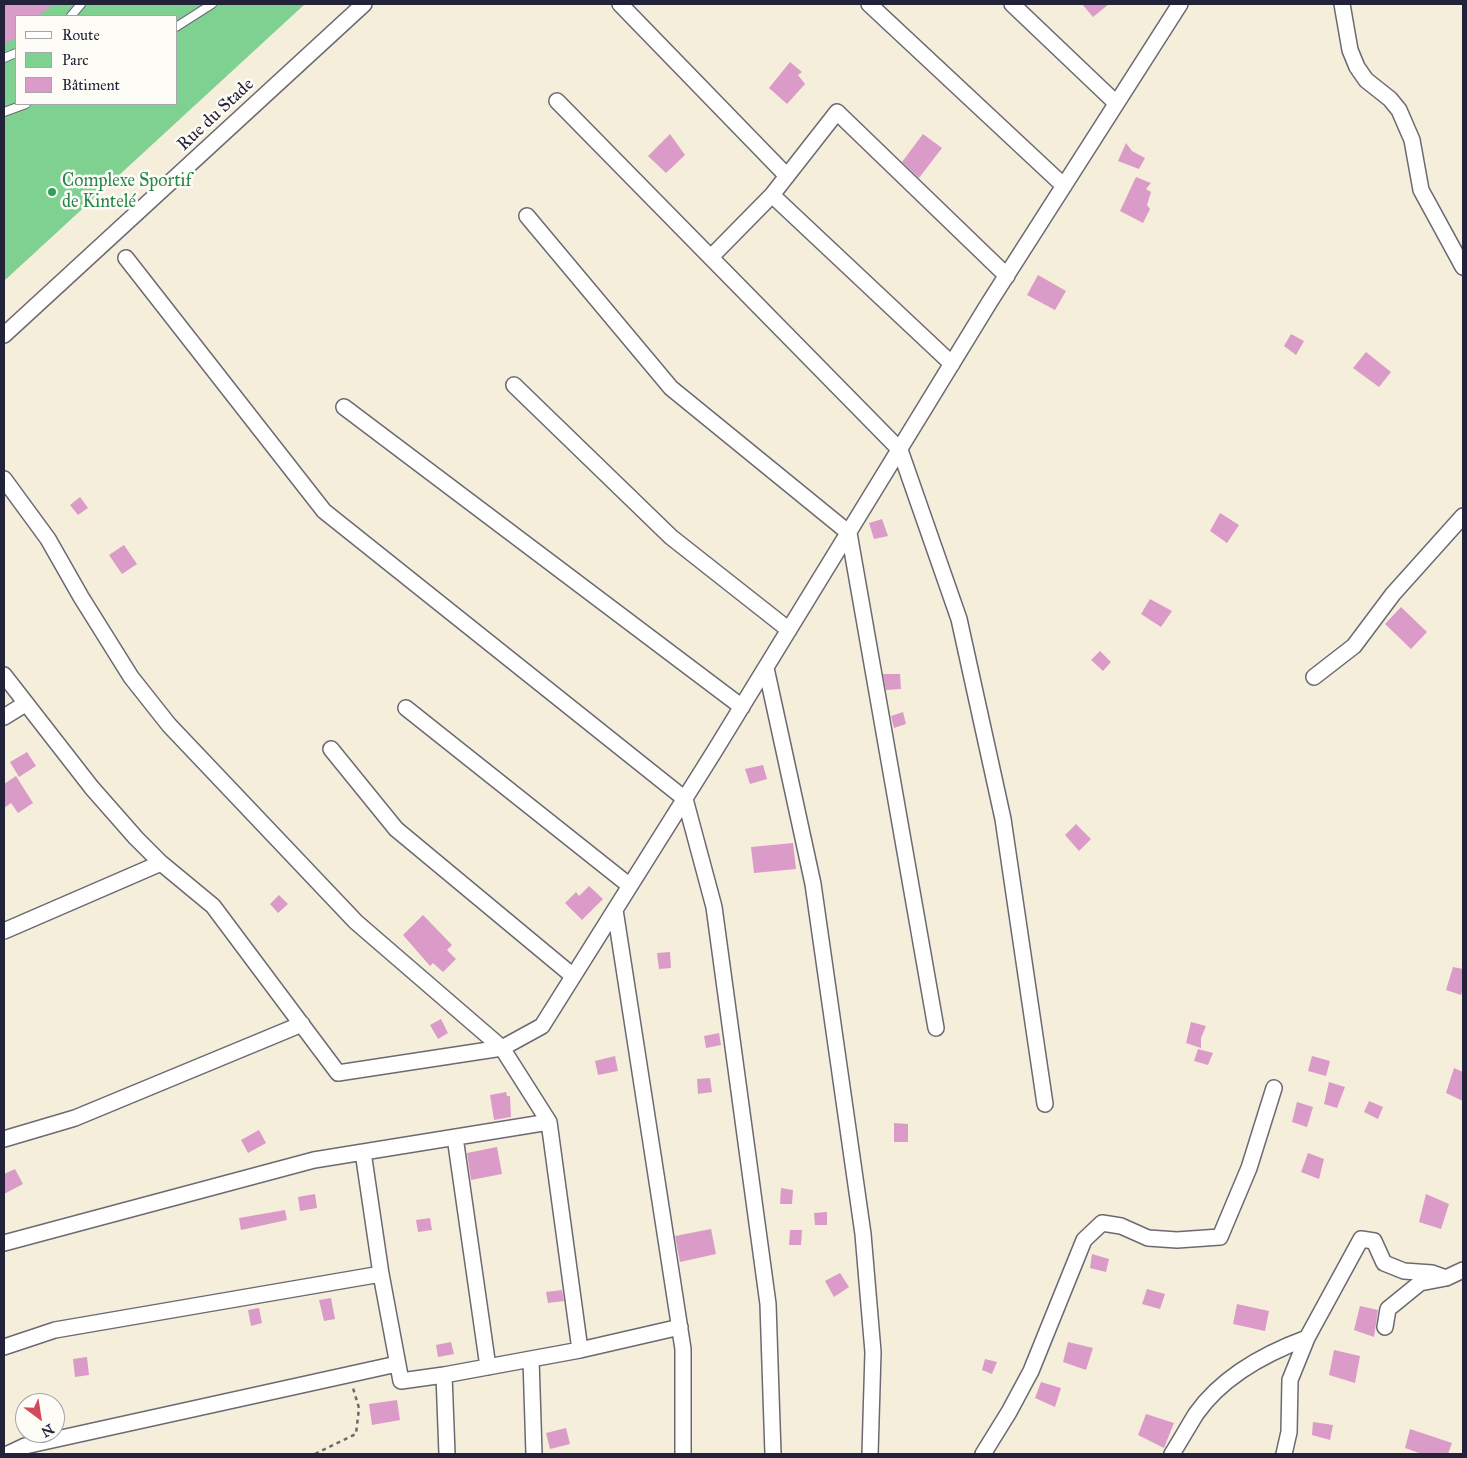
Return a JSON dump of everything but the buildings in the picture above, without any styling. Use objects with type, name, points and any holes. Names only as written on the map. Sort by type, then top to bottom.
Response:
[{"type":"street","name":"Rue du Stade","points":[[4,334],[364,4]]},
{"type":"street","points":[[620,4],[787,176]]},
{"type":"street","points":[[869,4],[1064,186]]},
{"type":"street","points":[[1012,4],[1116,103]]},
{"type":"street","points":[[4,675],[92,788],[161,863],[214,906],[338,1073],[502,1048],[542,1026],[742,707],[952,364],[1180,4]]},
{"type":"street","points":[[1342,4],[1350,50],[1357,67],[1366,80],[1390,99],[1399,110],[1412,140],[1421,190],[1463,267]]},
{"type":"street","points":[[557,101],[900,450],[959,619],[1003,819],[1045,1104]]},
{"type":"street","points":[[711,258],[772,195],[837,112],[1007,276]]},
{"type":"street","points":[[772,195],[952,364]]},
{"type":"street","points":[[527,216],[670,388],[849,533],[936,1028]]},
{"type":"street","points":[[126,258],[324,511],[685,799],[714,907],[767,1294],[773,1454]]},
{"type":"street","points":[[514,385],[671,537],[789,630]]},
{"type":"street","points":[[344,407],[742,707]]},
{"type":"street","points":[[4,479],[48,539],[81,597],[131,677],[169,725],[356,922],[502,1048],[549,1122],[580,1350]]},
{"type":"street","points":[[1314,677],[1354,646],[1393,594],[1463,516]]},
{"type":"street","points":[[766,668],[813,884],[863,1234],[873,1352],[870,1454]]},
{"type":"street","points":[[4,717],[25,704]]},
{"type":"street","points":[[406,708],[630,886]]},
{"type":"street","points":[[331,749],[396,829],[573,976]]},
{"type":"street","points":[[4,931],[161,863]]},
{"type":"street","points":[[615,910],[683,1349],[682,1454]]},
{"type":"street","points":[[4,1140],[75,1118],[302,1024]]},
{"type":"street","points":[[983,1454],[1010,1412],[1031,1371],[1084,1240],[1102,1223],[1121,1226],[1148,1238],[1177,1240],[1220,1237],[1249,1168],[1274,1088]]},
{"type":"street","points":[[4,1243],[314,1160],[549,1122]]},
{"type":"street","points":[[456,1137],[488,1367]]},
{"type":"street","points":[[363,1152],[381,1274],[401,1381],[580,1350],[680,1327]]},
{"type":"street","points":[[1284,1454],[1289,1432],[1290,1380],[1307,1338],[1360,1239],[1374,1241],[1384,1263],[1404,1271],[1432,1273],[1446,1278]]},
{"type":"street","points":[[1385,1327],[1388,1309],[1420,1283],[1446,1278],[1463,1270]]},
{"type":"street","points":[[4,1346],[55,1330],[381,1274]]},
{"type":"street","points":[[1172,1454],[1197,1413],[1230,1379],[1274,1350],[1307,1338]]},
{"type":"street","points":[[530,1359],[534,1454]]},
{"type":"street","points":[[8,1454],[25,1446],[397,1364]]},
{"type":"street","points":[[444,1375],[447,1454]]},
{"type":"lane","points":[[72,15],[81,4]]},
{"type":"lane","points":[[178,26],[212,4]]},
{"type":"lane","points":[[4,112],[23,105]]},
{"type":"path","points":[[315,1454],[356,1434],[359,1408],[348,1375]]},
{"type":"green space","name":"Complexe Sportif de Kintelé","points":[[4,4],[305,4],[4,281]]},
{"type":"place","name":"Complexe Sportif de Kintelé","points":[[52,192]]}]
